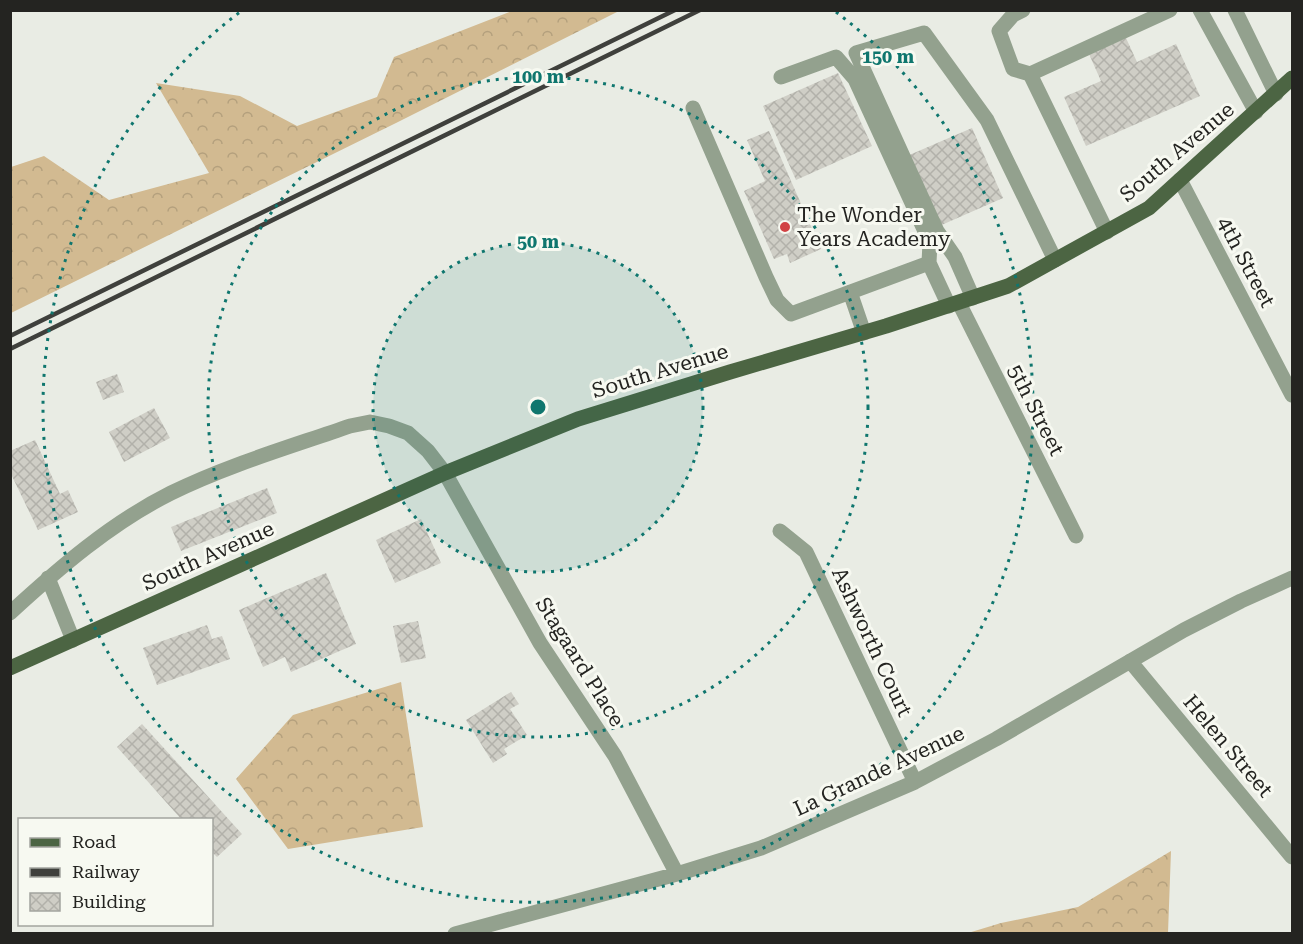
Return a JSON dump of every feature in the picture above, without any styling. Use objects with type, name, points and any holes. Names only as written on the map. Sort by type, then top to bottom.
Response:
[{"type":"main road","name":"South Avenue","points":[[10,668],[445,473],[578,419],[864,333],[1008,286],[1149,208],[1293,78]]},
{"type":"street","points":[[1023,10],[1013,15],[999,31],[1013,69],[1030,74],[1170,10]]},
{"type":"street","points":[[1200,10],[1256,112]]},
{"type":"street","points":[[1235,10],[1276,94]]},
{"type":"street","points":[[960,302],[955,257],[937,231],[856,53],[924,33],[987,120],[1055,260]]},
{"type":"street","points":[[781,77],[836,57],[855,79],[930,242],[929,263],[960,302]]},
{"type":"street","points":[[1030,74],[1107,232]]},
{"type":"street","points":[[693,108],[777,300],[791,314],[929,263]]},
{"type":"street","name":"4th Street","points":[[1180,180],[1293,395]]},
{"type":"street","points":[[850,292],[864,333]]},
{"type":"street","name":"5th Street","points":[[960,302],[1076,536]]},
{"type":"street","name":"Stagaard Place","points":[[10,613],[48,578],[117,524],[170,494],[220,471],[350,426],[370,422],[408,433],[428,451],[445,473],[540,643],[615,756],[677,874]]},
{"type":"street","name":"Ashworth Court","points":[[780,531],[807,552],[915,782]]},
{"type":"street","points":[[48,578],[73,640]]},
{"type":"street","name":"La Grande Avenue","points":[[455,933],[677,874],[761,848],[915,782],[996,739],[1184,630],[1232,605],[1293,578]]},
{"type":"street","name":"Helen Street","points":[[1130,661],[1293,857]]},
{"type":"green space","points":[[512,11],[619,11],[11,313],[11,167],[44,156],[109,200],[209,173],[156,83],[240,96],[297,126],[377,97],[394,57]]},
{"type":"green space","points":[[401,682],[423,827],[288,849],[236,779],[293,715]]},
{"type":"green space","points":[[1171,851],[1168,933],[968,933],[1001,923],[1078,907]]},
{"type":"building","points":[[1126,38],[1137,62],[1176,44],[1200,96],[1086,146],[1064,97],[1101,81],[1089,54]]},
{"type":"building","points":[[838,73],[872,146],[796,180],[763,106]]},
{"type":"building","points":[[972,128],[1003,198],[937,227],[907,156]]},
{"type":"building","points":[[769,131],[821,249],[790,263],[787,254],[774,259],[744,191],[765,181],[747,140]]},
{"type":"building","points":[[117,374],[124,392],[103,400],[96,382]]},
{"type":"building","points":[[154,408],[170,438],[124,462],[109,432]]},
{"type":"building","points":[[35,440],[60,494],[68,490],[78,512],[38,530],[10,472],[10,451]]},
{"type":"building","points":[[267,488],[277,513],[181,551],[171,527]]},
{"type":"building","points":[[421,519],[441,563],[395,583],[376,540]]},
{"type":"building","points":[[326,573],[356,644],[291,672],[285,657],[263,667],[239,610]]},
{"type":"building","points":[[418,621],[426,658],[401,663],[393,626]]},
{"type":"building","points":[[207,625],[212,639],[222,636],[230,659],[157,685],[143,648]]},
{"type":"building","points":[[511,692],[519,704],[510,709],[527,735],[504,749],[507,754],[493,763],[466,720]]},
{"type":"building","points":[[142,724],[242,834],[217,857],[213,853],[213,818],[180,818],[117,747]]},
{"type":"railway","points":[[10,336],[675,10]]},
{"type":"railway","points":[[10,349],[700,10]]},
{"type":"place","name":"The Wonder Years Academy","points":[[785,227]]}]
